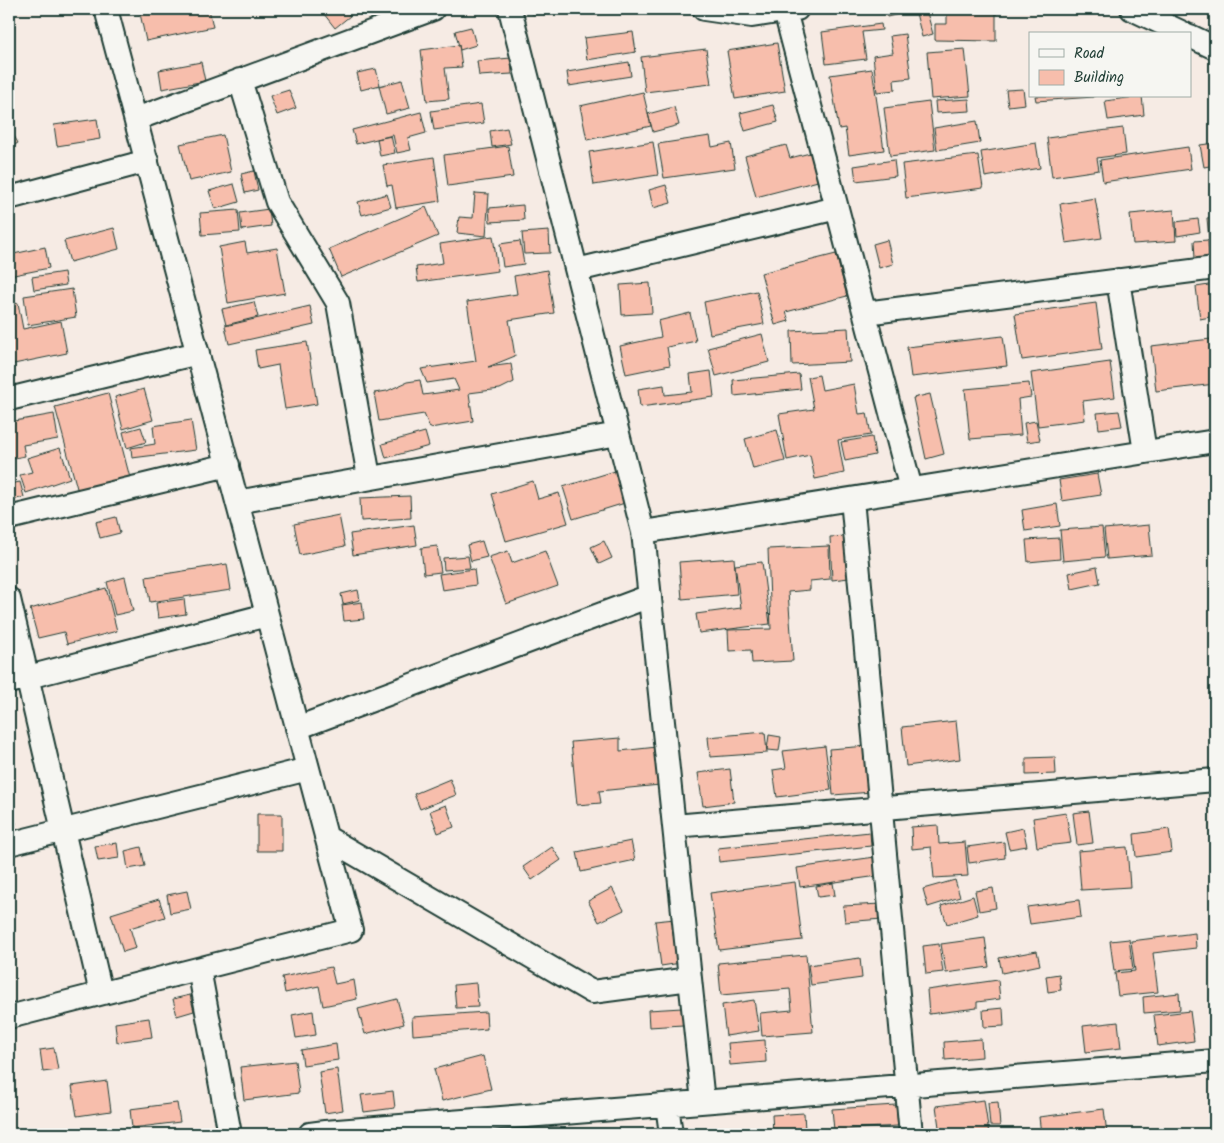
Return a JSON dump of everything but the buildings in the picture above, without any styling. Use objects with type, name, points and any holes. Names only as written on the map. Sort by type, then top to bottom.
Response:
[{"type":"street","points":[[9,1017],[351,930],[106,9]]},
{"type":"street","points":[[136,119],[433,9]]},
{"type":"street","points":[[510,9],[643,532],[703,1102]]},
{"type":"street","points":[[704,9],[752,16],[791,10],[837,208],[911,489]]},
{"type":"street","points":[[1132,9],[1189,32]]},
{"type":"street","points":[[240,80],[277,202],[338,303],[369,477]]},
{"type":"street","points":[[9,198],[147,161]]},
{"type":"street","points":[[577,270],[837,208]]},
{"type":"street","points":[[865,313],[1215,268]]},
{"type":"street","points":[[1118,280],[1145,452]]},
{"type":"street","points":[[9,399],[198,352]]},
{"type":"street","points":[[238,502],[369,477],[618,434]]},
{"type":"street","points":[[643,532],[1215,441]]},
{"type":"street","points":[[9,518],[228,464]]},
{"type":"street","points":[[852,499],[911,1134]]},
{"type":"street","points":[[298,728],[650,596]]},
{"type":"street","points":[[9,599],[18,679],[63,831],[101,993]]},
{"type":"street","points":[[18,679],[268,615]]},
{"type":"street","points":[[9,844],[308,769]]},
{"type":"street","points":[[674,826],[1215,780]]},
{"type":"street","points":[[326,837],[592,992],[690,979]]},
{"type":"street","points":[[199,969],[230,1134]]},
{"type":"street","points":[[310,1134],[1215,1062]]},
{"type":"street","points":[[667,1105],[671,1134]]}]
